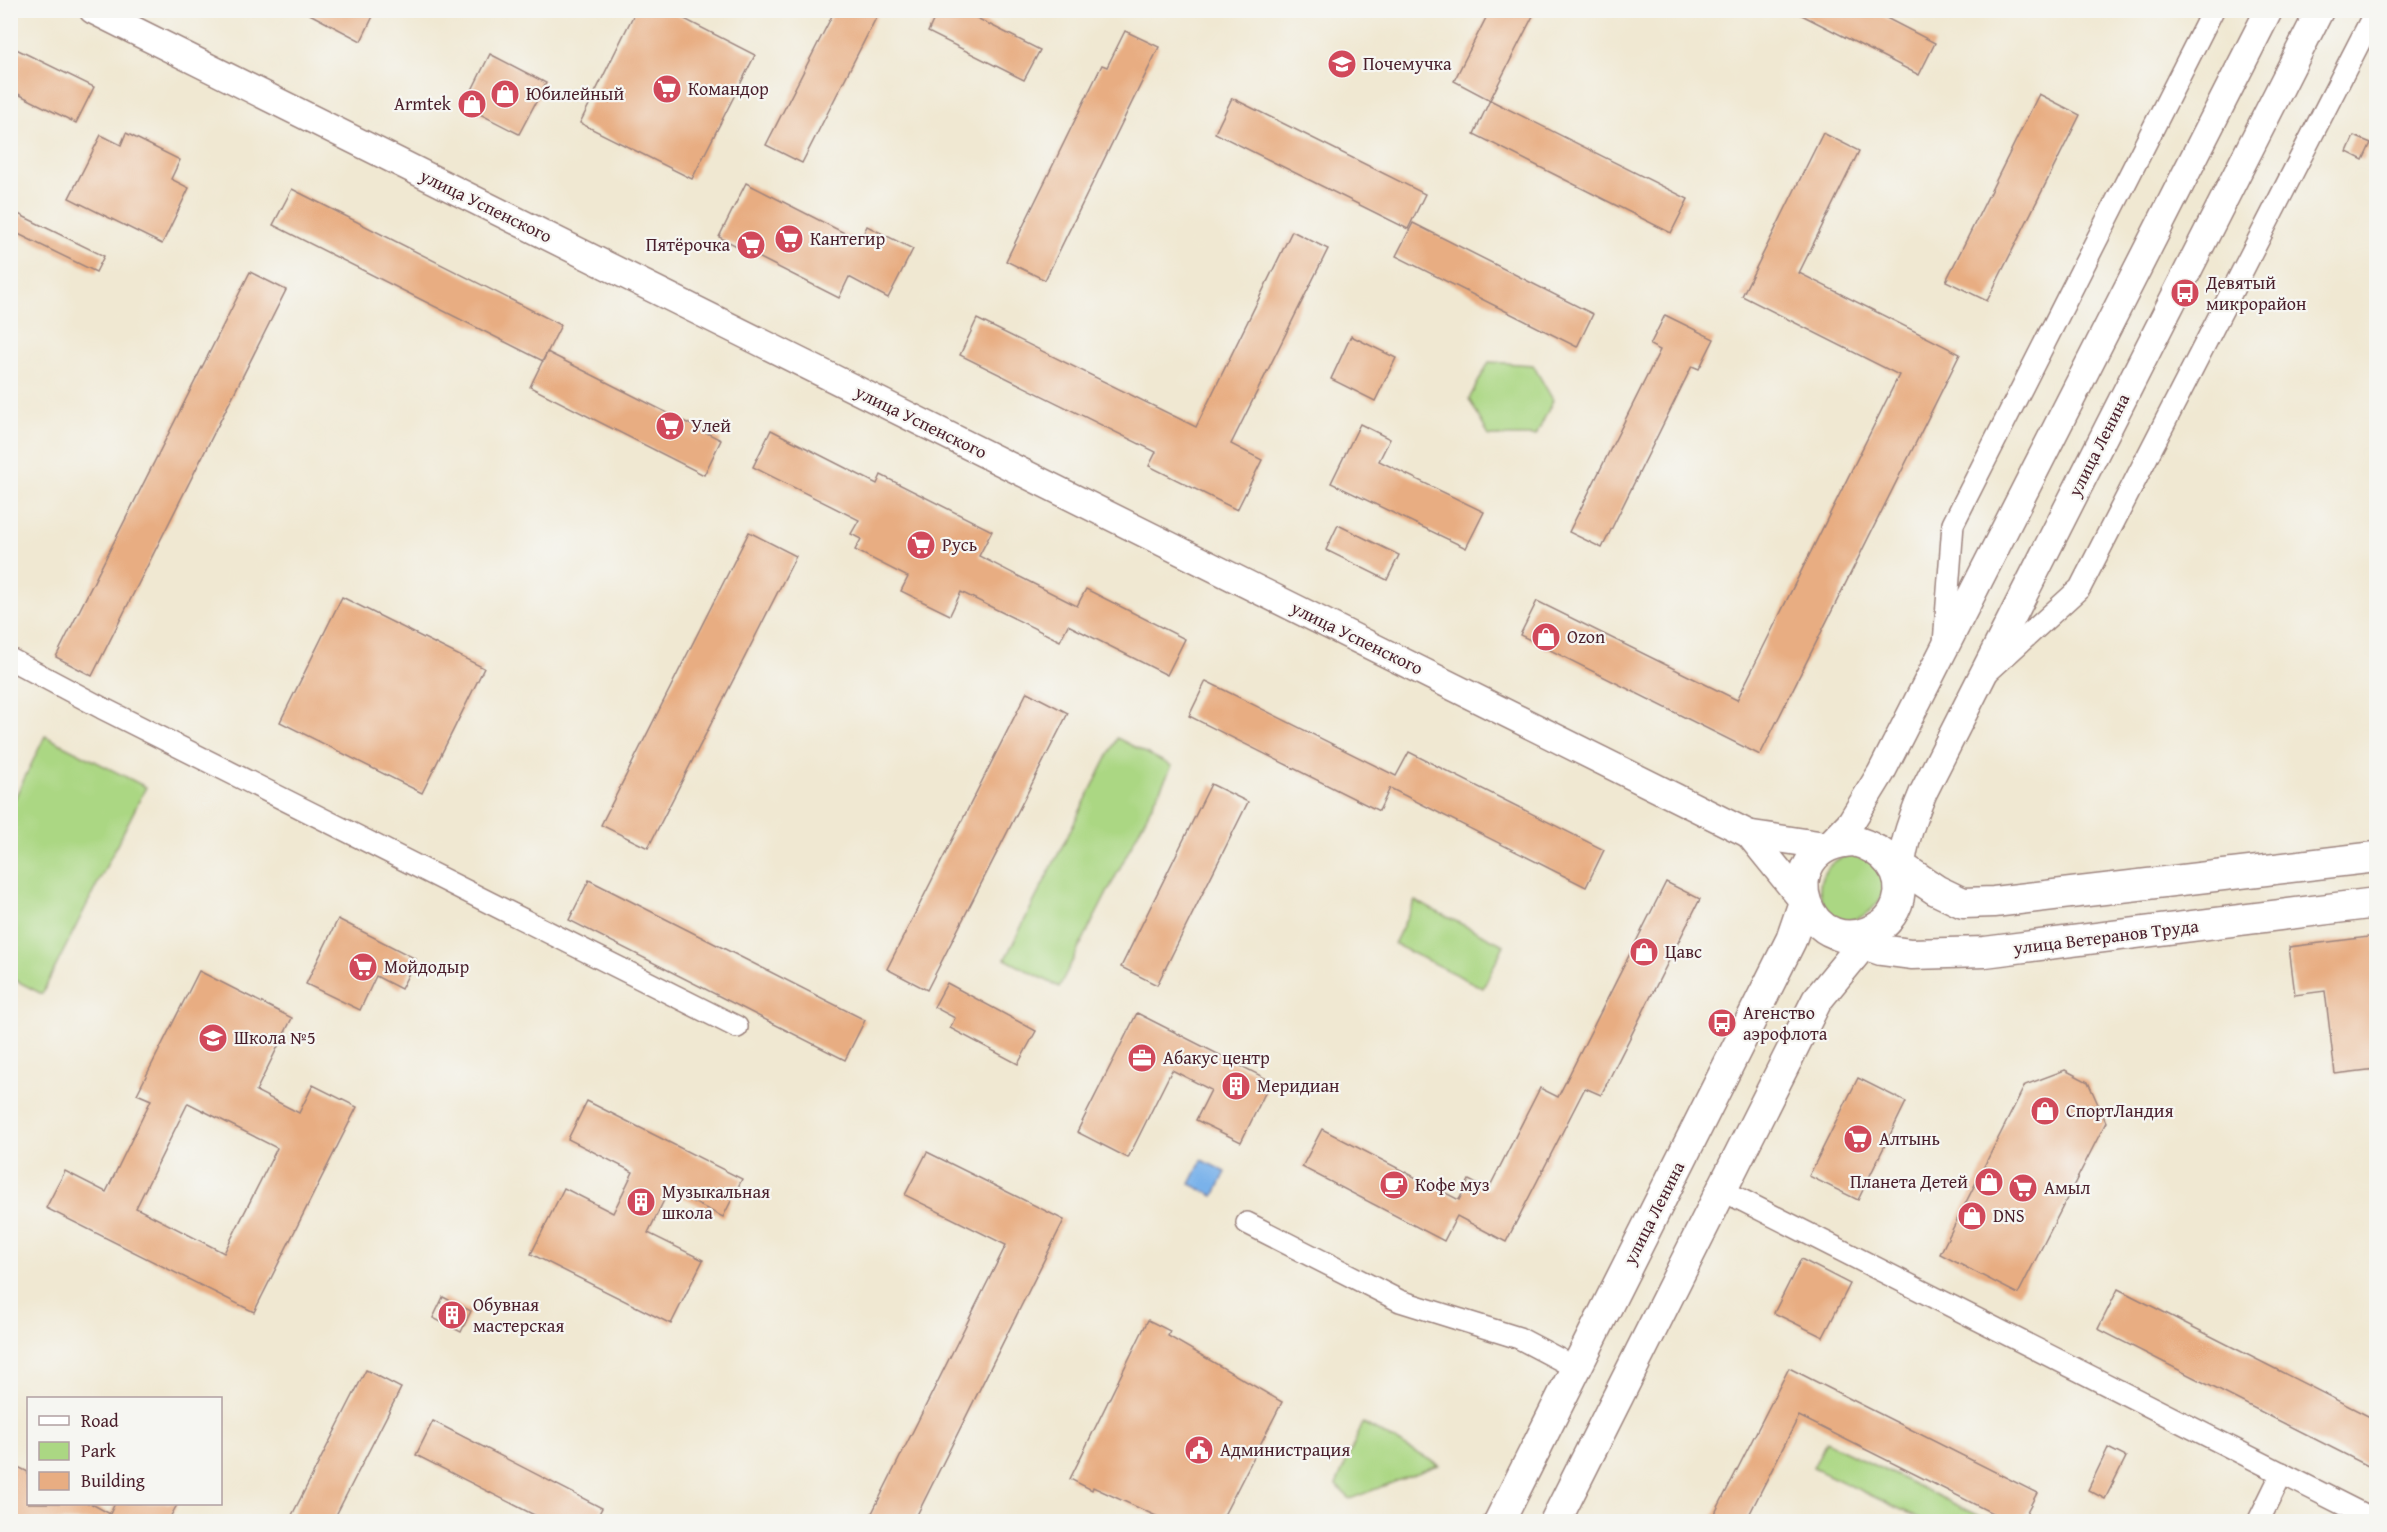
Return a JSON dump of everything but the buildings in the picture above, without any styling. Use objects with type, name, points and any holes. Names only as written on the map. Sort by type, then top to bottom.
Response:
[{"type":"main road","points":[[1850,940],[1824,928],[1809,913],[1802,889],[1806,870],[1817,854],[1828,846],[1841,842],[1854,841],[1867,844],[1893,868],[1963,903],[1994,902],[2376,857]]},
{"type":"main road","points":[[1555,1521],[1817,1000],[1850,940],[1887,921],[1894,911],[1893,868]]},
{"type":"main road","name":"улица Ленина","points":[[1499,1521],[1782,957],[1804,902]]},
{"type":"main road","name":"улица Ветеранов Труда","points":[[1850,940],[1881,950],[1911,954],[1985,952],[2376,903]]},
{"type":"street","name":"улица Успенского","points":[[93,10],[1749,834]]},
{"type":"street","points":[[1943,649],[1953,524],[2213,10]]},
{"type":"street","points":[[1749,834],[1828,846],[1851,822],[1866,800],[2269,10]]},
{"type":"street","name":"улица Ленина","points":[[1893,868],[1919,802],[2320,10]]},
{"type":"street","points":[[1982,678],[2080,588],[2376,10]]},
{"type":"street","points":[[10,659],[102,708],[737,1027]]},
{"type":"street","points":[[1749,834],[1804,902]]},
{"type":"street","points":[[1722,1190],[2376,1521]]},
{"type":"street","points":[[1247,1223],[1400,1301],[1519,1338],[1576,1368]]},
{"type":"street","points":[[2258,1521],[2282,1473]]},
{"type":"green space","points":[[1489,362],[1533,365],[1553,400],[1536,436],[1489,436],[1469,399]]},
{"type":"green space","points":[[45,736],[146,787],[42,994],[11,978],[11,806]]},
{"type":"green space","points":[[1117,738],[1172,766],[1059,987],[1005,959]]},
{"type":"green space","points":[[1853,853],[1873,859],[1884,884],[1884,890],[1879,902],[1873,908],[1858,918],[1843,919],[1832,914],[1823,903],[1820,890],[1823,875],[1834,862]]},
{"type":"green space","points":[[1415,901],[1504,945],[1483,988],[1394,944]]},
{"type":"green space","points":[[1363,1423],[1439,1465],[1350,1499],[1336,1485]]},
{"type":"green space","points":[[1826,1442],[1990,1521],[1925,1521],[1813,1468]]},
{"type":"water","points":[[1202,1160],[1226,1172],[1214,1196],[1190,1184]]},
{"type":"place","name":"Почемучка","points":[[1342,64]]},
{"type":"place","name":"Командор","points":[[667,89]]},
{"type":"place","name":"Юбилейный","points":[[505,94]]},
{"type":"place","name":"Armtek","points":[[472,104]]},
{"type":"place","name":"Кантегир","points":[[789,239]]},
{"type":"place","name":"Пятёрочка","points":[[751,245]]},
{"type":"place","name":"Девятый микрорайон","points":[[2185,293]]},
{"type":"place","name":"Улей","points":[[670,426]]},
{"type":"place","name":"Русь","points":[[921,545]]},
{"type":"place","name":"Ozon","points":[[1546,637]]},
{"type":"place","name":"Цавс","points":[[1644,952]]},
{"type":"place","name":"Мойдодыр","points":[[363,967]]},
{"type":"place","name":"Агенство аэрофлота","points":[[1722,1023]]},
{"type":"place","name":"Школа №5","points":[[213,1038]]},
{"type":"place","name":"Абакус центр","points":[[1142,1058]]},
{"type":"place","name":"Меридиан","points":[[1236,1086]]},
{"type":"place","name":"СпортЛандия","points":[[2045,1111]]},
{"type":"place","name":"Алтынь","points":[[1858,1139]]},
{"type":"place","name":"Планета Детей","points":[[1989,1182]]},
{"type":"place","name":"Кофе муз","points":[[1394,1185]]},
{"type":"place","name":"Амыл","points":[[2023,1188]]},
{"type":"place","name":"Музыкальная школа","points":[[641,1202]]},
{"type":"place","name":"DNS","points":[[1972,1216]]},
{"type":"place","name":"Обувная мастерская","points":[[452,1315]]},
{"type":"place","name":"Администрация","points":[[1199,1450]]}]
